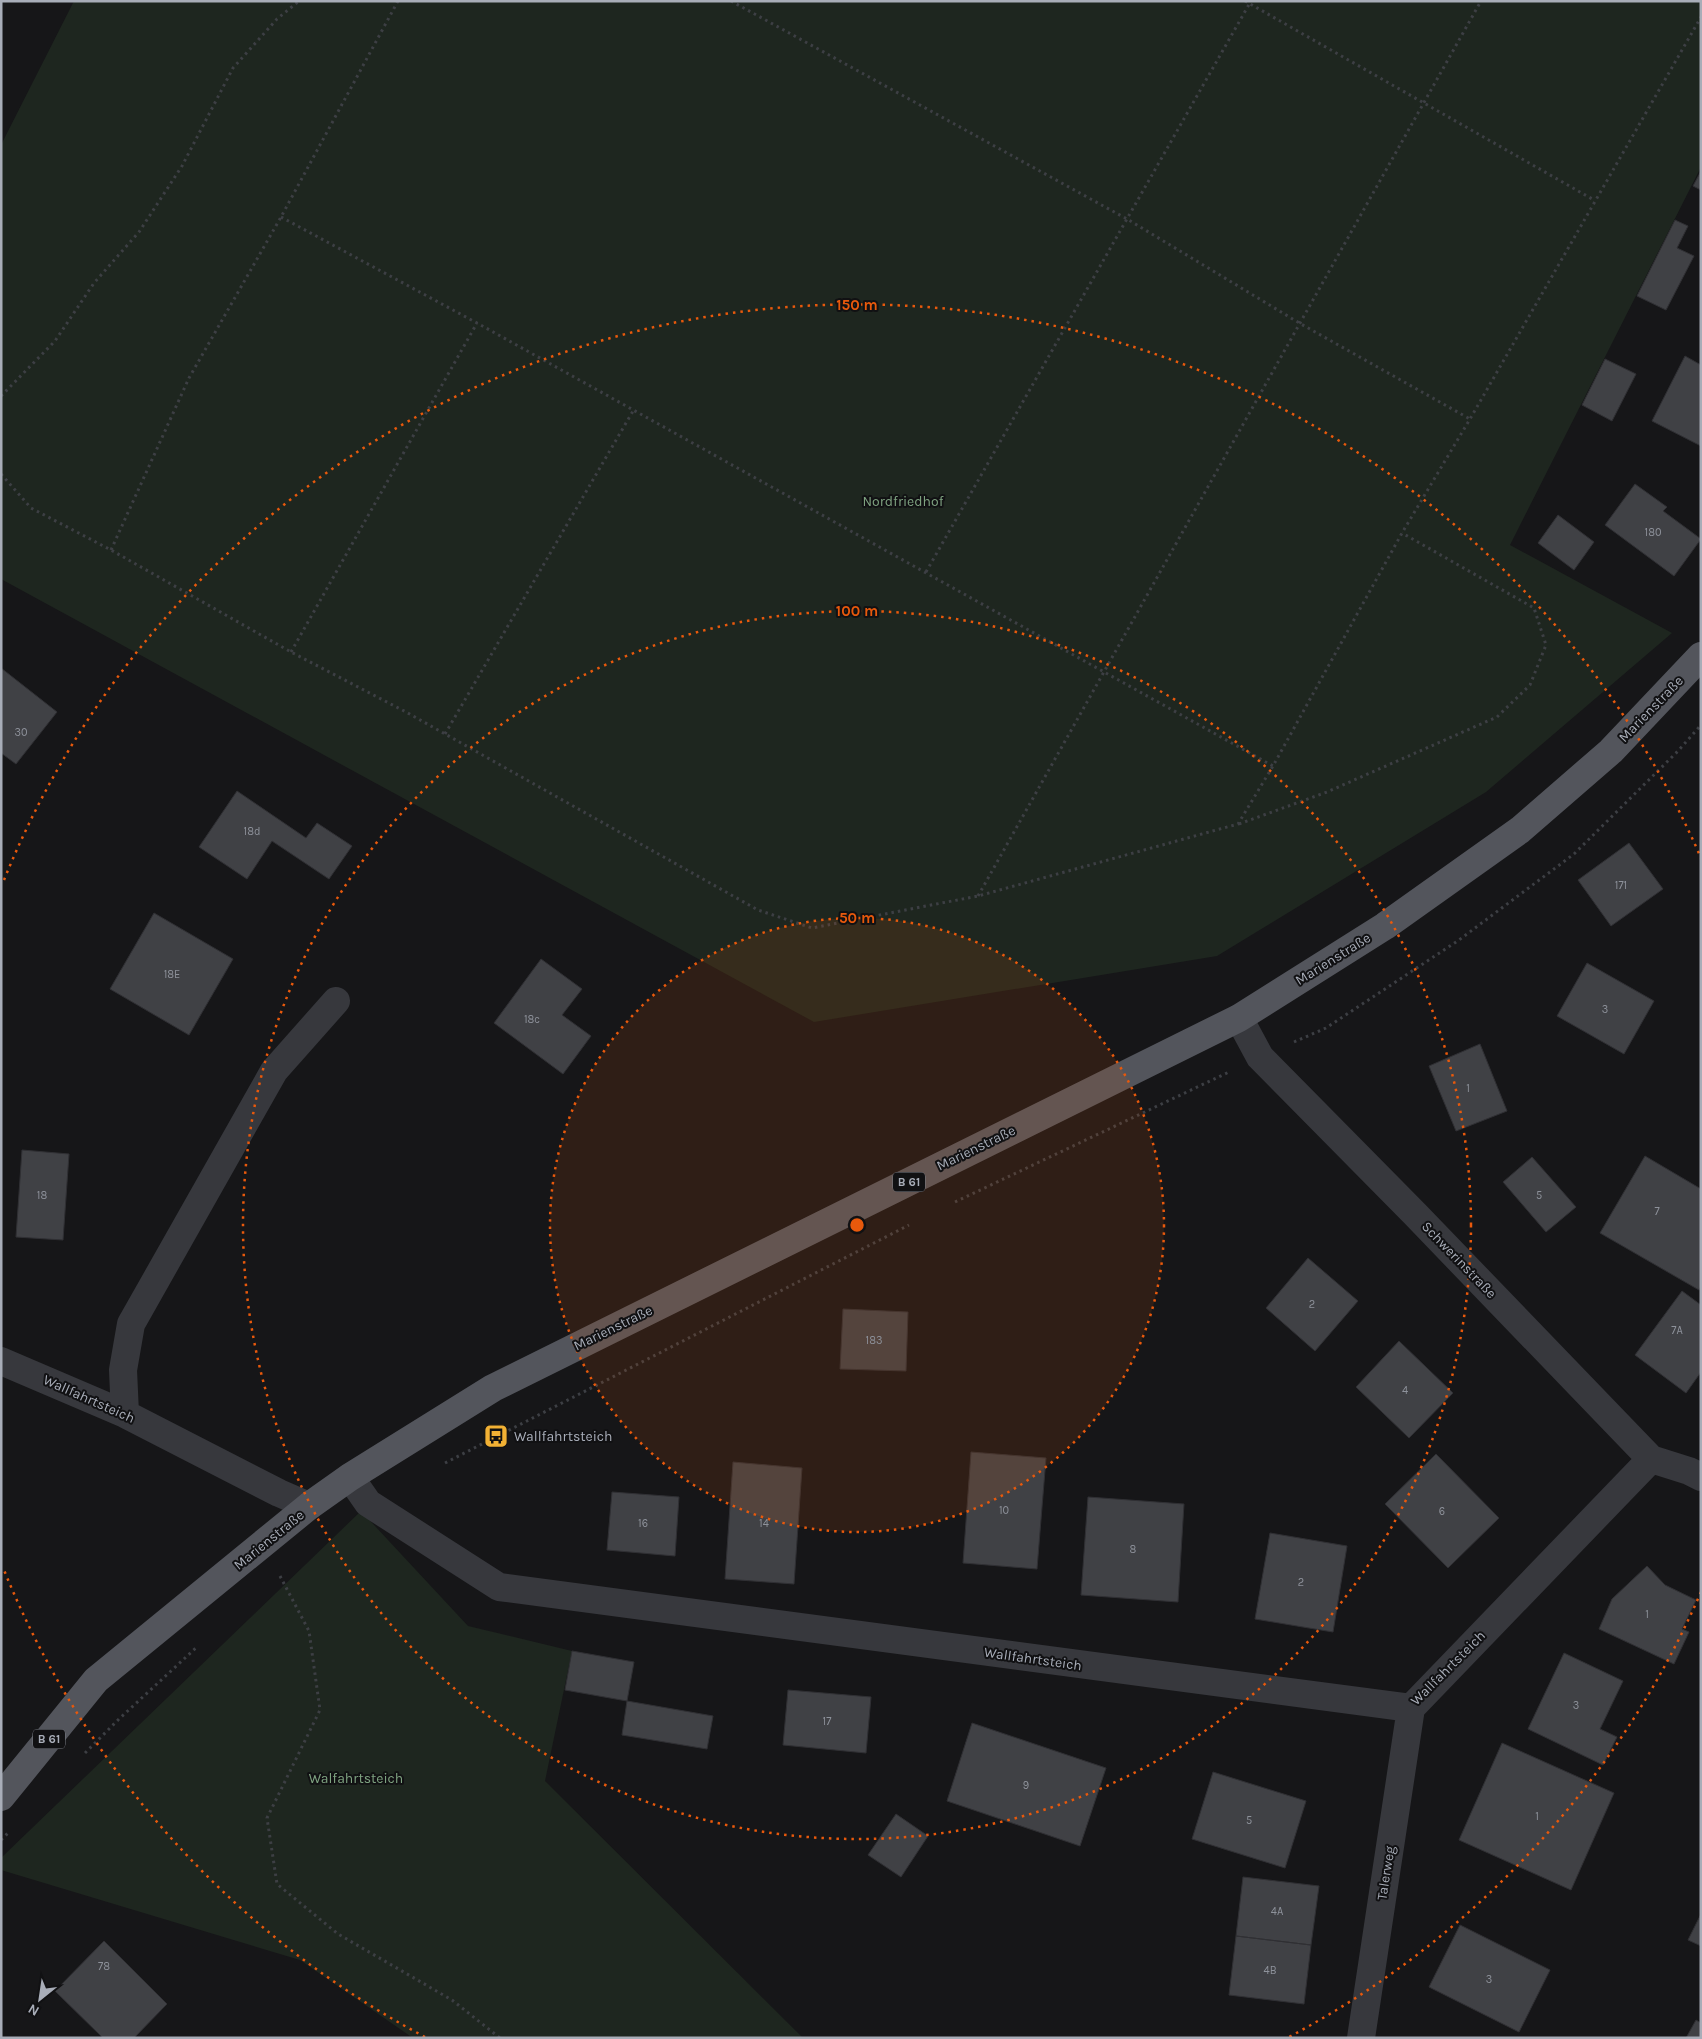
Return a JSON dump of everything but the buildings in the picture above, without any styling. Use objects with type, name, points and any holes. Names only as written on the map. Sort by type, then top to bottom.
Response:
[{"type":"main road","name":"Marienstraße","points":[[1,1797],[96,1680],[309,1506],[350,1477],[493,1388],[1239,1018],[1385,926],[1520,830],[1611,751],[1701,656]]},
{"type":"street","points":[[125,1414],[123,1370],[131,1324],[274,1071],[336,1001]]},
{"type":"street","name":"Schwerinstraße","points":[[1239,1018],[1260,1057],[1415,1214],[1651,1459],[1697,1466]]},
{"type":"street","name":"Wallfahrtsteich","points":[[1,1362],[125,1414],[278,1493],[309,1506]]},
{"type":"street","name":"Wallfahrtsteich","points":[[350,1477],[368,1503],[499,1587],[1410,1708],[1651,1459]]},
{"type":"street","name":"Talerweg","points":[[1361,2038],[1410,1708]]},
{"type":"path","points":[[1,396],[55,341],[94,283],[139,232],[182,166],[233,68],[277,19],[299,1]]},
{"type":"path","points":[[111,550],[189,378],[281,217],[398,1]]},
{"type":"path","points":[[731,1],[1127,219],[1301,324],[1470,419]]},
{"type":"path","points":[[1245,1],[1594,200]]},
{"type":"path","points":[[978,896],[1481,1]]},
{"type":"path","points":[[926,572],[1250,3]]},
{"type":"path","points":[[1238,824],[1273,766],[1402,533],[1470,419],[1701,16]]},
{"type":"path","points":[[281,217],[477,323],[1273,766]]},
{"type":"path","points":[[291,652],[477,323]]},
{"type":"path","points":[[445,734],[633,411]]},
{"type":"path","points":[[1,474],[31,508],[111,550],[291,652],[445,734],[758,910],[812,928],[978,896],[1238,824],[1327,792],[1497,718],[1530,685],[1546,645],[1534,608],[1402,533]]},
{"type":"path","points":[[946,1206],[1260,1057],[1326,1028],[1459,940],[1574,854],[1678,751],[1701,725]]},
{"type":"path","points":[[437,1467],[910,1224]]},
{"type":"path","points":[[263,1545],[309,1631],[320,1710],[267,1818],[277,1884],[338,1934],[452,2000],[500,2038]]},
{"type":"path","points":[[84,1755],[118,1719],[198,1646]]},
{"type":"path","points":[[1,1840],[15,1826]]},
{"type":"green space","name":"Nordfriedhof","points":[[74,1],[1701,1],[1701,167],[1510,545],[1672,633],[1486,792],[1217,956],[814,1022],[1,579],[1,145]]},
{"type":"green space","name":"Walfahrtsteich","points":[[361,1511],[468,1626],[572,1651],[545,1781],[803,2038],[413,2038],[300,1960],[1,1870],[1,1858]]},
{"type":"place","name":"Wallfahrtsteich","points":[[496,1436]]}]
